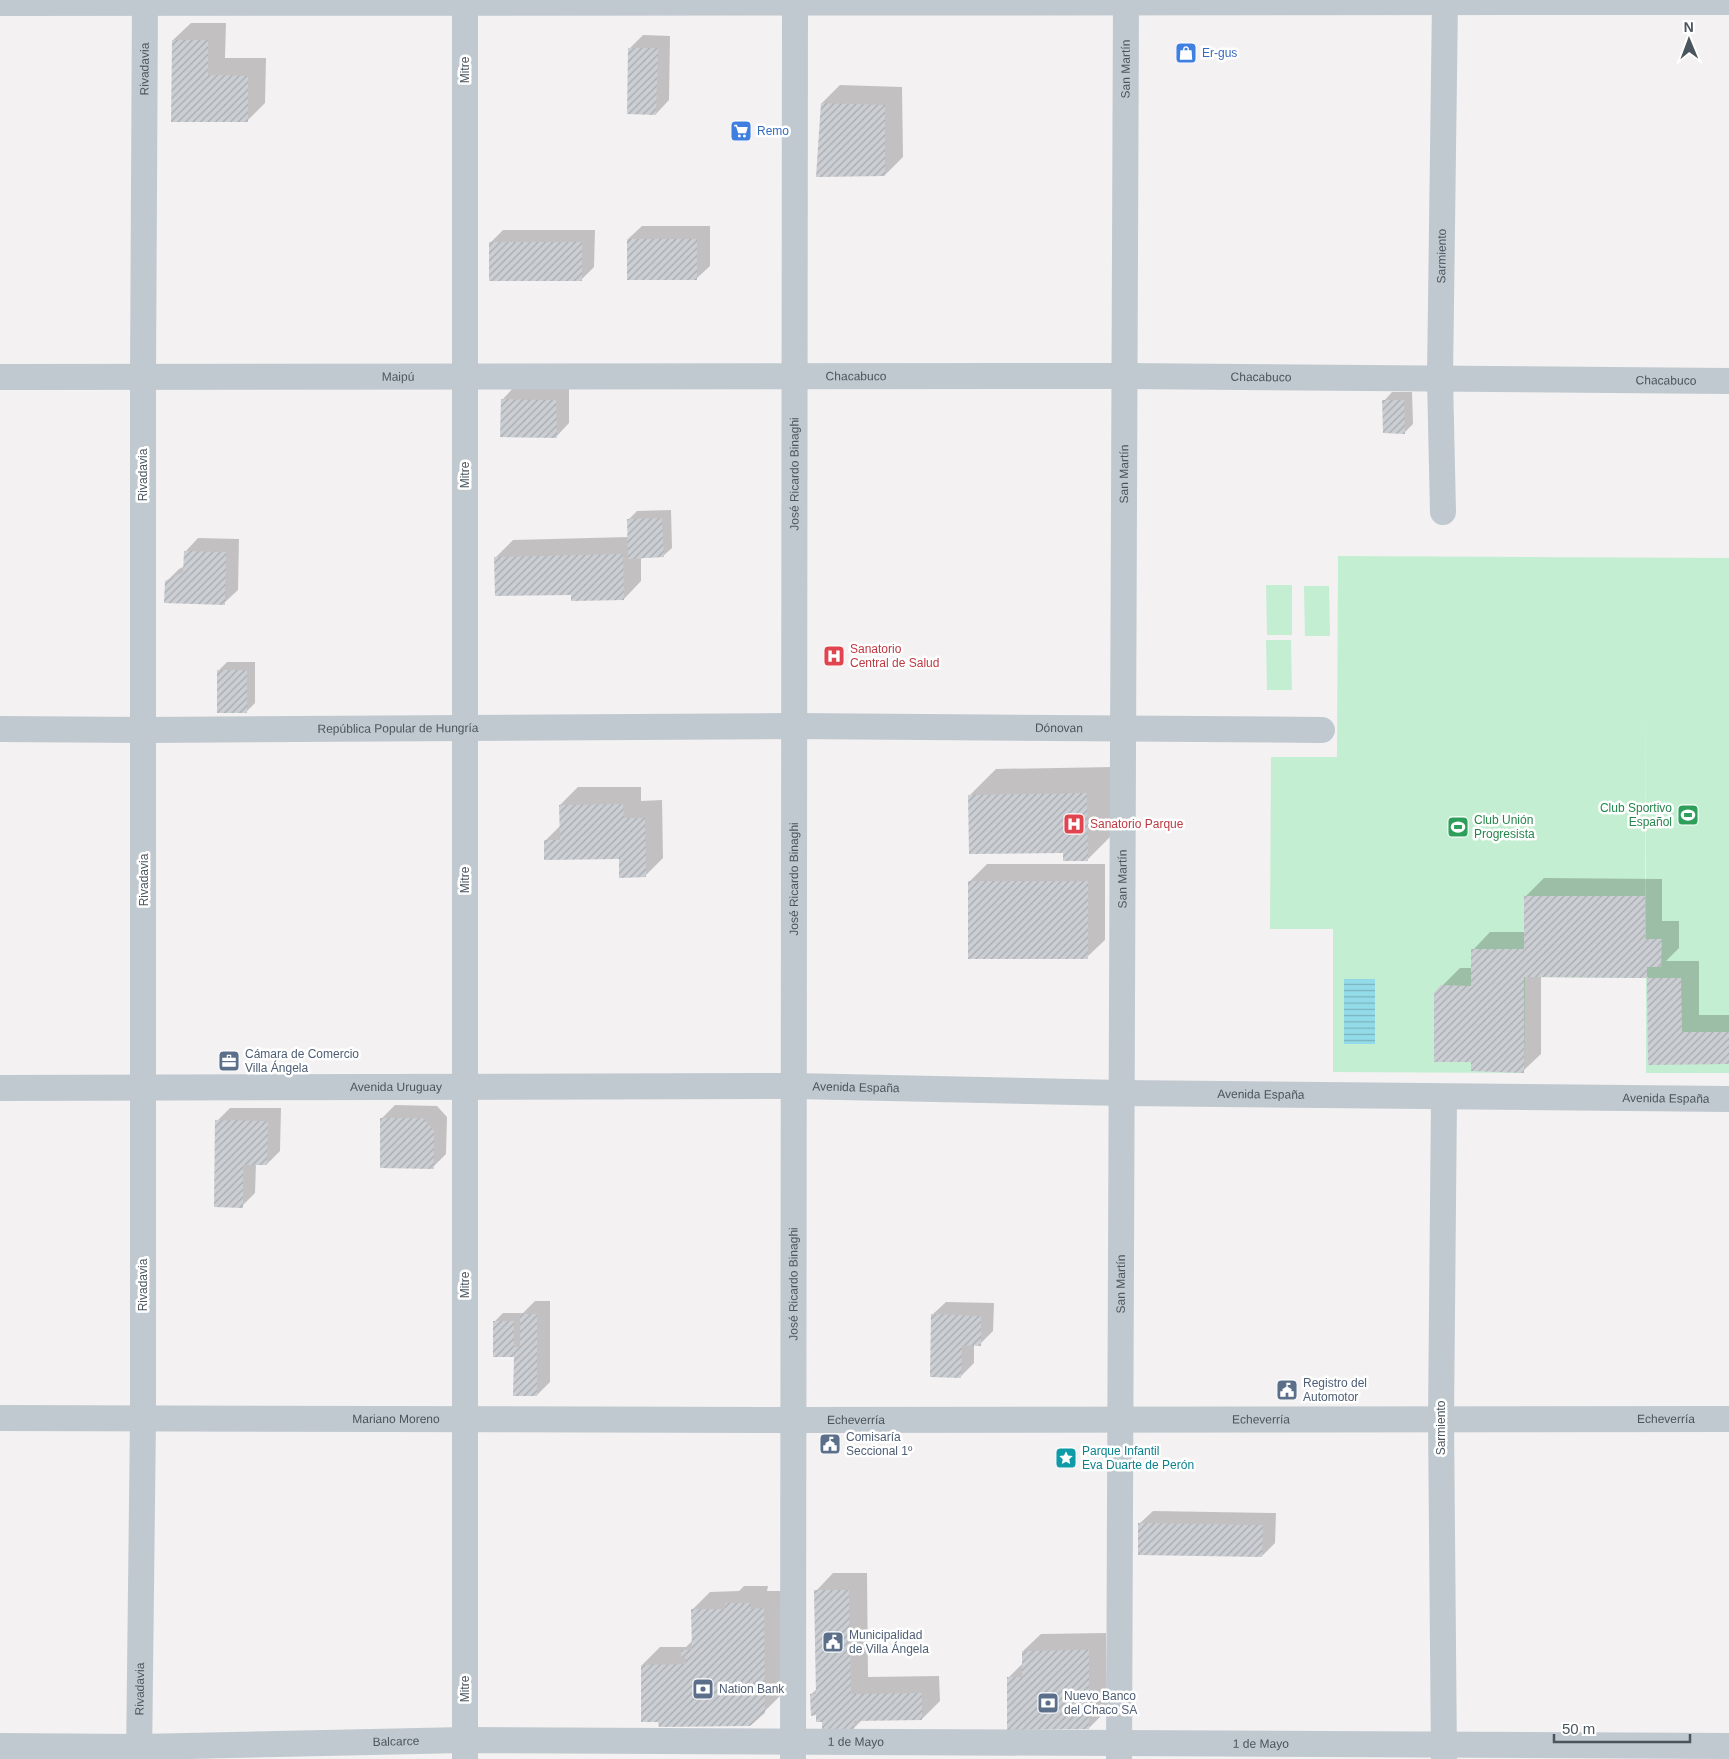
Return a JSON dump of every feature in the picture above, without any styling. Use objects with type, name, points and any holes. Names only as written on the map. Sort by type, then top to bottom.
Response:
[{"type":"street","points":[[0,3],[145,1],[1729,2]]},
{"type":"street","name":"Rivadavia","points":[[139,1753],[143,1417],[145,1]]},
{"type":"street","name":"Mitre","points":[[465,1],[465,1750]]},
{"type":"street","name":"José Ricardo Binaghi","points":[[793,1750],[796,1]]},
{"type":"street","name":"San Martín","points":[[1119,1751],[1126,1]]},
{"type":"street","name":"Sarmiento","points":[[1443,512],[1440,378],[1445,1]]},
{"type":"street","name":"Chacabuco","points":[[795,376],[1124,376],[1729,381]]},
{"type":"street","name":"Maipú","points":[[0,377],[795,376]]},
{"type":"street","name":"Dónovan","points":[[794,726],[1322,730]]},
{"type":"street","name":"República Popular de Hungría","points":[[0,729],[144,730],[794,726]]},
{"type":"street","name":"Avenida Uruguay","points":[[0,1088],[144,1086],[794,1086]]},
{"type":"street","name":"Avenida España","points":[[794,1086],[1122,1093],[1729,1099]]},
{"type":"street","name":"Sarmiento","points":[[1444,1097],[1441,1419],[1444,1752]]},
{"type":"street","name":"Mariano Moreno","points":[[0,1418],[793,1420]]},
{"type":"street","name":"Echeverría","points":[[793,1420],[1729,1419]]},
{"type":"street","name":"Balcarce","points":[[0,1746],[139,1753],[465,1750],[793,1750]]},
{"type":"street","name":"1 de Mayo","points":[[793,1750],[1444,1752],[1729,1746]]},
{"type":"green space","name":"Club Unión Progresista","points":[[1338,556],[1729,558],[1729,1073],[1646,1073],[1646,978],[1525,977],[1524,1073],[1333,1072],[1333,929],[1270,929],[1271,757],[1337,757]],"holes":[[[1646,715],[1646,939],[1645,938]]]},
{"type":"green space","points":[[1266,585],[1292,585],[1292,635],[1267,635]]},
{"type":"green space","points":[[1304,586],[1329,586],[1330,636],[1305,636]]},
{"type":"green space","points":[[1266,640],[1291,640],[1292,690],[1267,690]]},
{"type":"water","points":[[1344,979],[1375,979],[1375,1044],[1344,1044]]},
{"type":"building","points":[[172,40],[208,40],[208,75],[248,76],[248,122],[171,122]]},
{"type":"building","points":[[628,48],[658,48],[656,115],[627,114]]},
{"type":"building","points":[[821,103],[885,105],[885,176],[816,177]]},
{"type":"building","points":[[627,239],[697,239],[697,280],[627,280]]},
{"type":"building","points":[[489,242],[582,242],[582,281],[489,281]]},
{"type":"building","points":[[501,399],[556,400],[557,438],[500,437]]},
{"type":"building","points":[[1382,400],[1404,400],[1405,434],[1383,433]]},
{"type":"building","points":[[662,518],[664,557],[628,559],[627,519]]},
{"type":"building","points":[[184,551],[226,552],[225,605],[164,603],[165,581],[183,572]]},
{"type":"building","points":[[623,554],[624,600],[571,601],[571,595],[495,596],[494,557]]},
{"type":"building","points":[[217,670],[247,670],[247,713],[217,713]]},
{"type":"building","points":[[1087,793],[1088,861],[1063,861],[1063,853],[969,854],[968,795]]},
{"type":"building","points":[[623,804],[624,818],[645,818],[646,877],[619,878],[619,859],[544,860],[544,840],[560,840],[559,805]]},
{"type":"building","points":[[968,881],[1088,881],[1088,959],[968,959]]},
{"type":"building","points":[[1524,896],[1645,896],[1645,939],[1662,939],[1661,967],[1647,967],[1647,978],[1524,977],[1524,1073],[1471,1071],[1471,1062],[1434,1062],[1434,993],[1441,985],[1471,986],[1471,949],[1524,949]]},
{"type":"building","points":[[1647,978],[1681,978],[1682,1032],[1729,1032],[1729,1064],[1648,1065]]},
{"type":"building","points":[[380,1118],[423,1118],[434,1131],[434,1169],[380,1168]]},
{"type":"building","points":[[215,1120],[268,1121],[267,1165],[243,1165],[243,1208],[214,1207]]},
{"type":"building","points":[[520,1314],[537,1314],[537,1396],[513,1396],[514,1357],[493,1357],[493,1321],[514,1321],[514,1347],[520,1347]]},
{"type":"building","points":[[931,1314],[981,1316],[981,1346],[962,1345],[961,1378],[930,1377]]},
{"type":"building","points":[[1138,1523],[1263,1525],[1262,1557],[1138,1555]]},
{"type":"building","name":"Municipalidad de Villa Ángela","points":[[814,1590],[849,1590],[851,1694],[922,1693],[922,1720],[854,1721],[854,1730],[822,1730],[822,1722],[816,1722],[816,1715],[811,1716],[810,1694],[816,1694]]},
{"type":"building","name":"Nation Bank","points":[[725,1603],[751,1603],[750,1609],[764,1608],[765,1713],[750,1726],[659,1727],[658,1722],[641,1722],[641,1665],[686,1664],[686,1659],[681,1657],[681,1650],[692,1650],[691,1609],[725,1609]]},
{"type":"building","name":"Nuevo Banco del Chaco SA","points":[[1089,1650],[1089,1729],[1007,1730],[1007,1677],[1022,1677],[1022,1651]]},
{"type":"place","name":"Er-gus","points":[[1186,53]]},
{"type":"place","name":"Remo","points":[[741,131]]},
{"type":"place","name":"Sanatorio Central de Salud","points":[[834,656]]},
{"type":"place","name":"Club Sportivo Español","points":[[1688,815]]},
{"type":"place","name":"Sanatorio Parque","points":[[1074,824]]},
{"type":"place","name":"Club Unión Progresista","points":[[1458,827]]},
{"type":"place","name":"Cámara de Comercio Villa Ángela","points":[[229,1061]]},
{"type":"place","name":"Registro del Automotor","points":[[1287,1390]]},
{"type":"place","name":"Comisaría Seccional 1º","points":[[830,1444]]},
{"type":"place","name":"Parque Infantil Eva Duarte de Perón","points":[[1066,1458]]},
{"type":"place","name":"Municipalidad de Villa Ángela","points":[[833,1642]]},
{"type":"place","name":"Nation Bank","points":[[703,1689]]},
{"type":"place","name":"Nuevo Banco del Chaco SA","points":[[1048,1703]]}]
